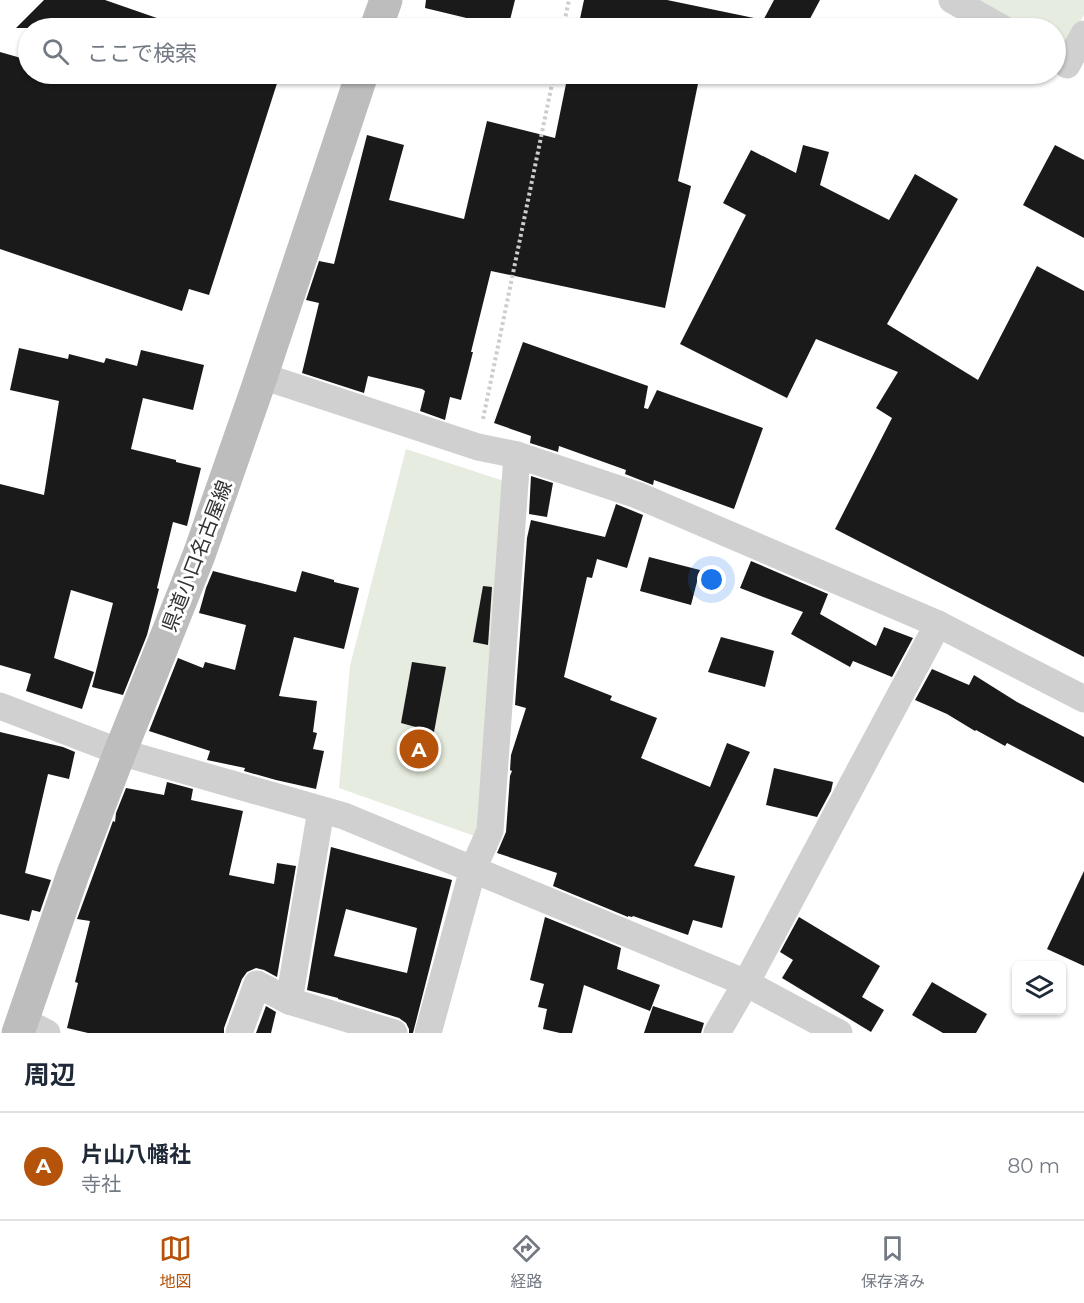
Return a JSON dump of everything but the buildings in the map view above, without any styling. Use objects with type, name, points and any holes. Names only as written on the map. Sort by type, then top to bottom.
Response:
[{"type":"main road","points":[[380,18],[386,0]]},
{"type":"main road","name":"県道小口名古屋線","points":[[29,1029],[73,874],[199,555],[262,376],[359,84]]},
{"type":"street","points":[[952,0],[984,18]]},
{"type":"street","points":[[1069,66],[1084,34]]},
{"type":"street","points":[[262,376],[478,447],[517,455],[637,495],[938,624],[1084,699]]},
{"type":"street","points":[[428,1033],[473,869],[490,831],[517,455]]},
{"type":"street","points":[[717,1033],[938,624]]},
{"type":"street","points":[[0,706],[120,752],[344,816],[746,982],[839,1033]]},
{"type":"street","points":[[289,1000],[321,810]]},
{"type":"street","points":[[239,1033],[257,984],[289,1000],[394,1033]]},
{"type":"path","points":[[565,18],[569,0]]},
{"type":"path","points":[[478,447],[552,84]]},
{"type":"shaded area","points":[[979,0],[1084,0],[1084,15],[1066,48],[1066,18],[1010,18]]},
{"type":"shaded area","points":[[406,449],[510,483],[483,839],[339,788],[350,666]]},
{"type":"place","name":"片山八幡社","points":[[419,749]]}]
